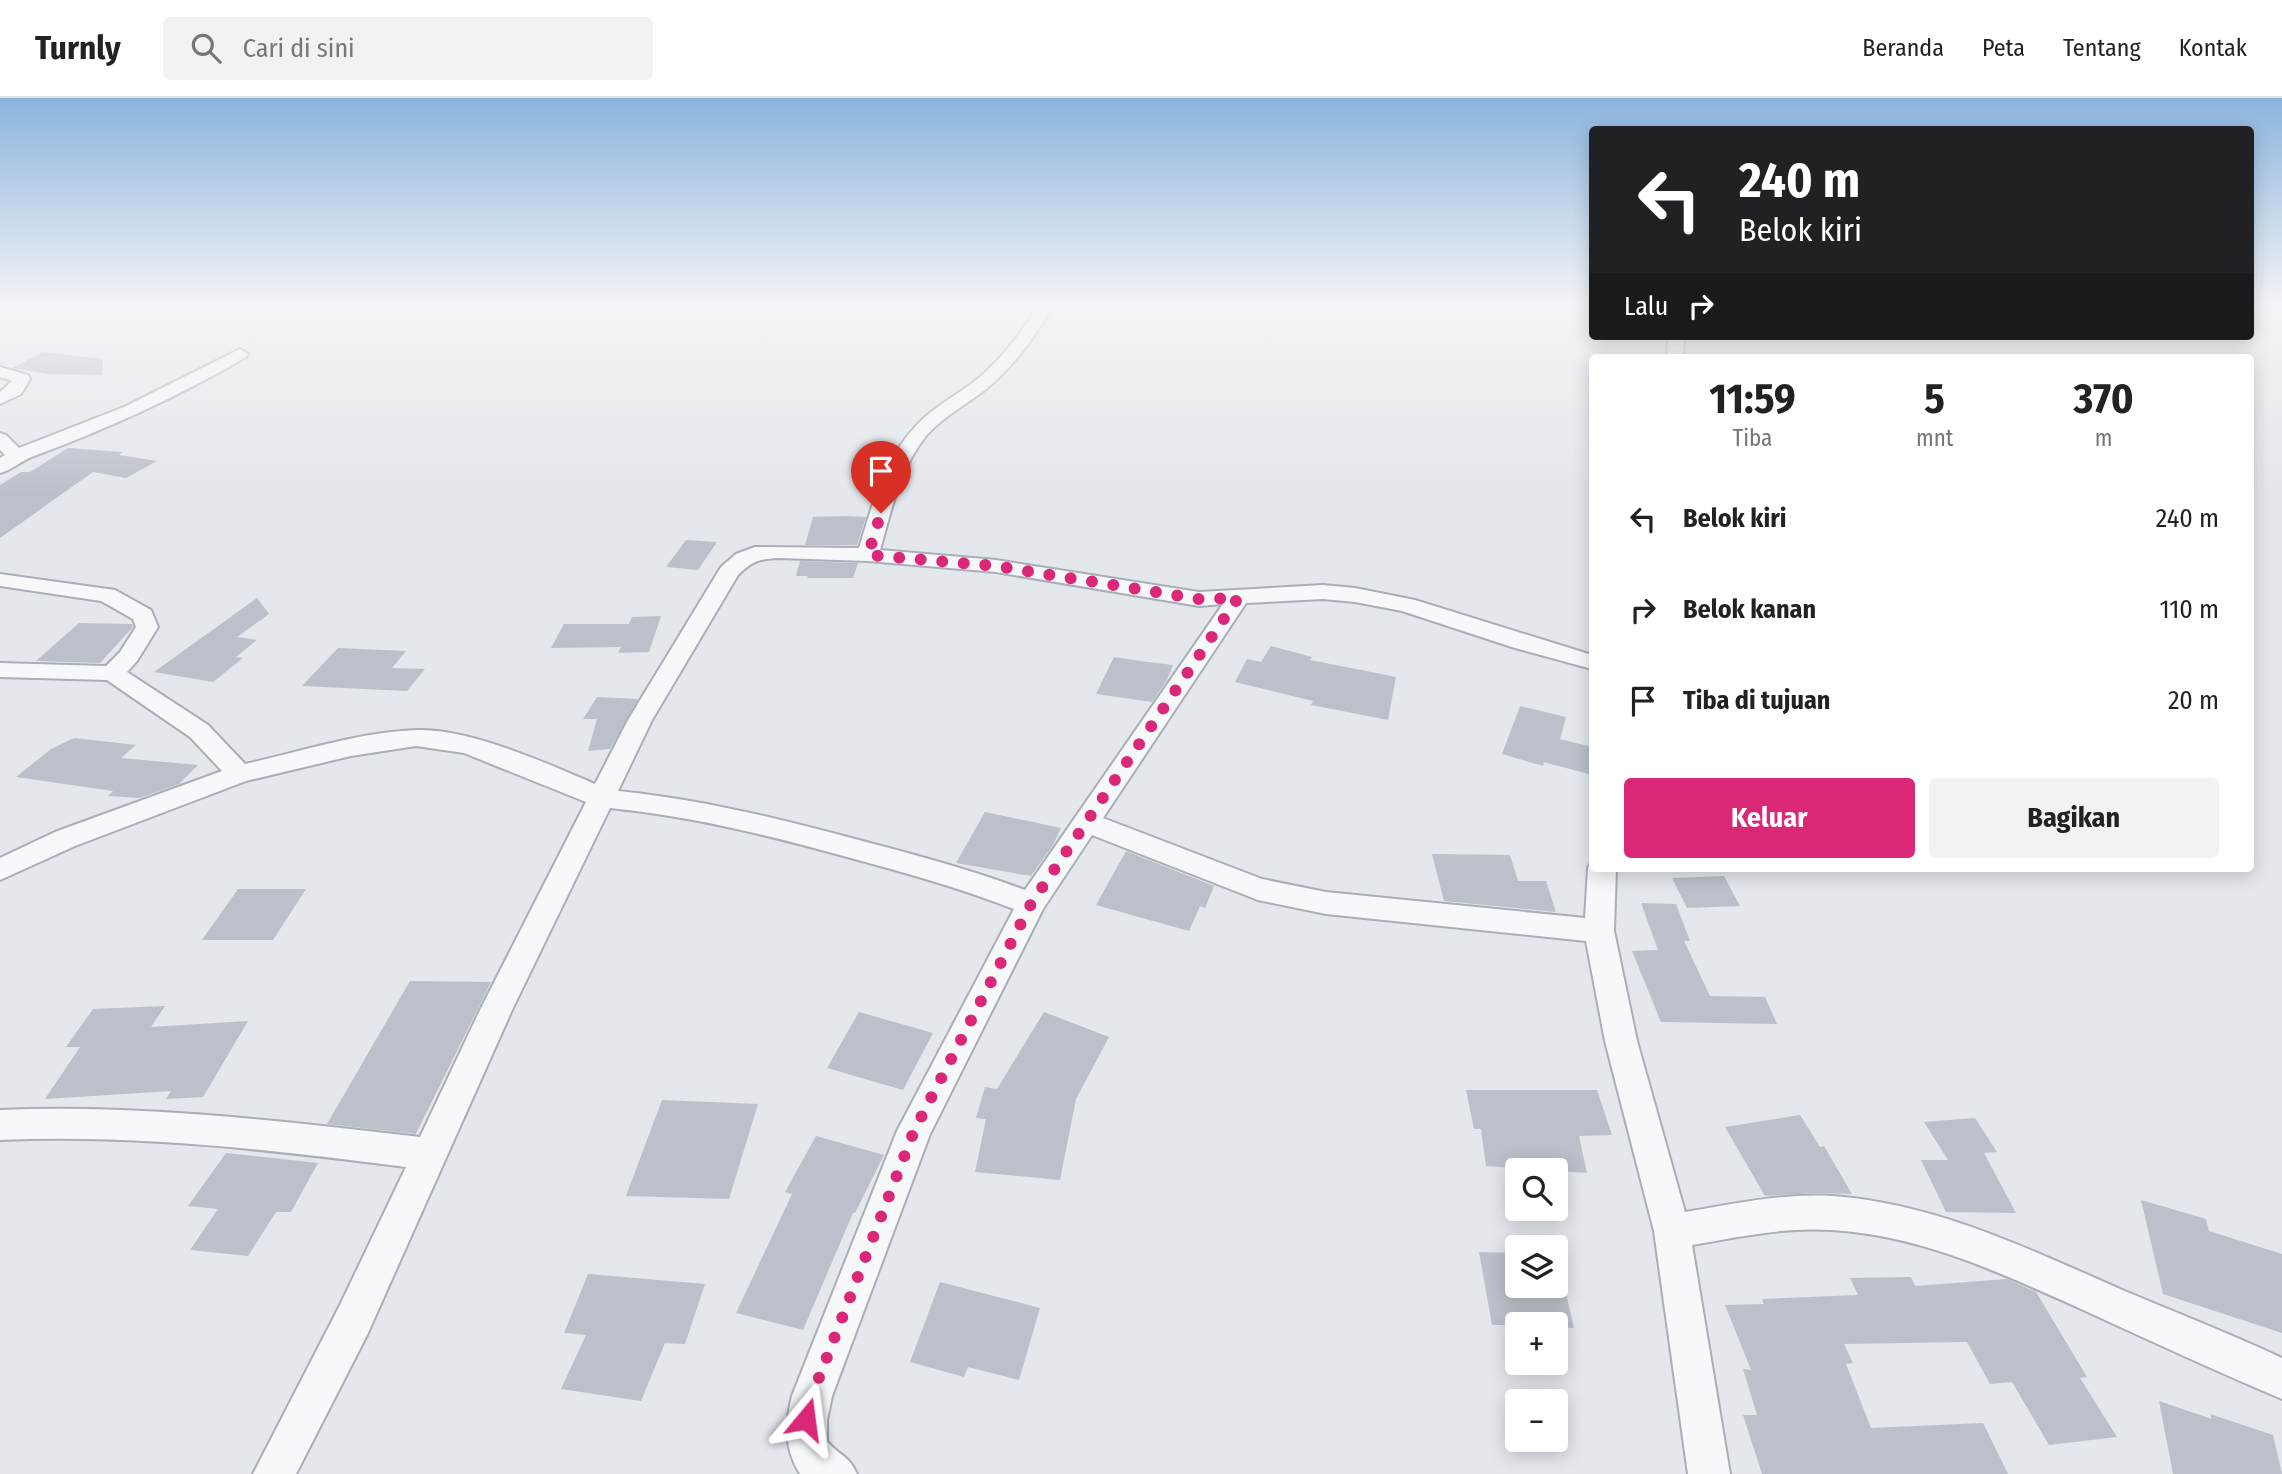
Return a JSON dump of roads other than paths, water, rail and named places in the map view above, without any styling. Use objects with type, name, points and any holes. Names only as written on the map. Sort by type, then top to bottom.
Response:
[{"type":"street","points":[[0,467],[16,456],[115,418],[187,386],[220,366]]},
{"type":"street","points":[[868,555],[887,492],[911,444],[932,421],[999,366]]},
{"type":"street","points":[[0,372],[22,379],[15,390],[0,400]]},
{"type":"street","points":[[0,439],[16,456]]},
{"type":"street","points":[[274,1474],[353,1321],[496,1010],[640,720],[735,564],[743,558],[767,552],[868,555],[996,566],[1199,599],[1323,592],[1376,598],[1589,661]]},
{"type":"street","points":[[0,579],[107,595],[143,615],[147,627],[141,640],[112,673]]},
{"type":"street","points":[[836,1474],[813,1460],[806,1442],[806,1419],[812,1396],[914,1131],[1031,904],[1238,598]]},
{"type":"street","points":[[0,670],[112,673],[199,732],[240,774]]},
{"type":"street","points":[[0,870],[65,839],[240,774],[384,741],[416,738],[439,739],[470,746],[601,798],[676,806],[749,820],[965,879],[1031,904]]},
{"type":"street","points":[[1086,821],[1258,889],[1326,903],[1599,931]]},
{"type":"street","points":[[1602,872],[1599,931],[1621,1041],[1672,1231],[1709,1474]]},
{"type":"street","points":[[0,1125],[66,1122],[152,1125],[240,1132],[430,1154]]},
{"type":"street","points":[[1672,1231],[1767,1216],[1829,1212],[1881,1218],[1940,1231],[2008,1256],[2282,1379]]}]
